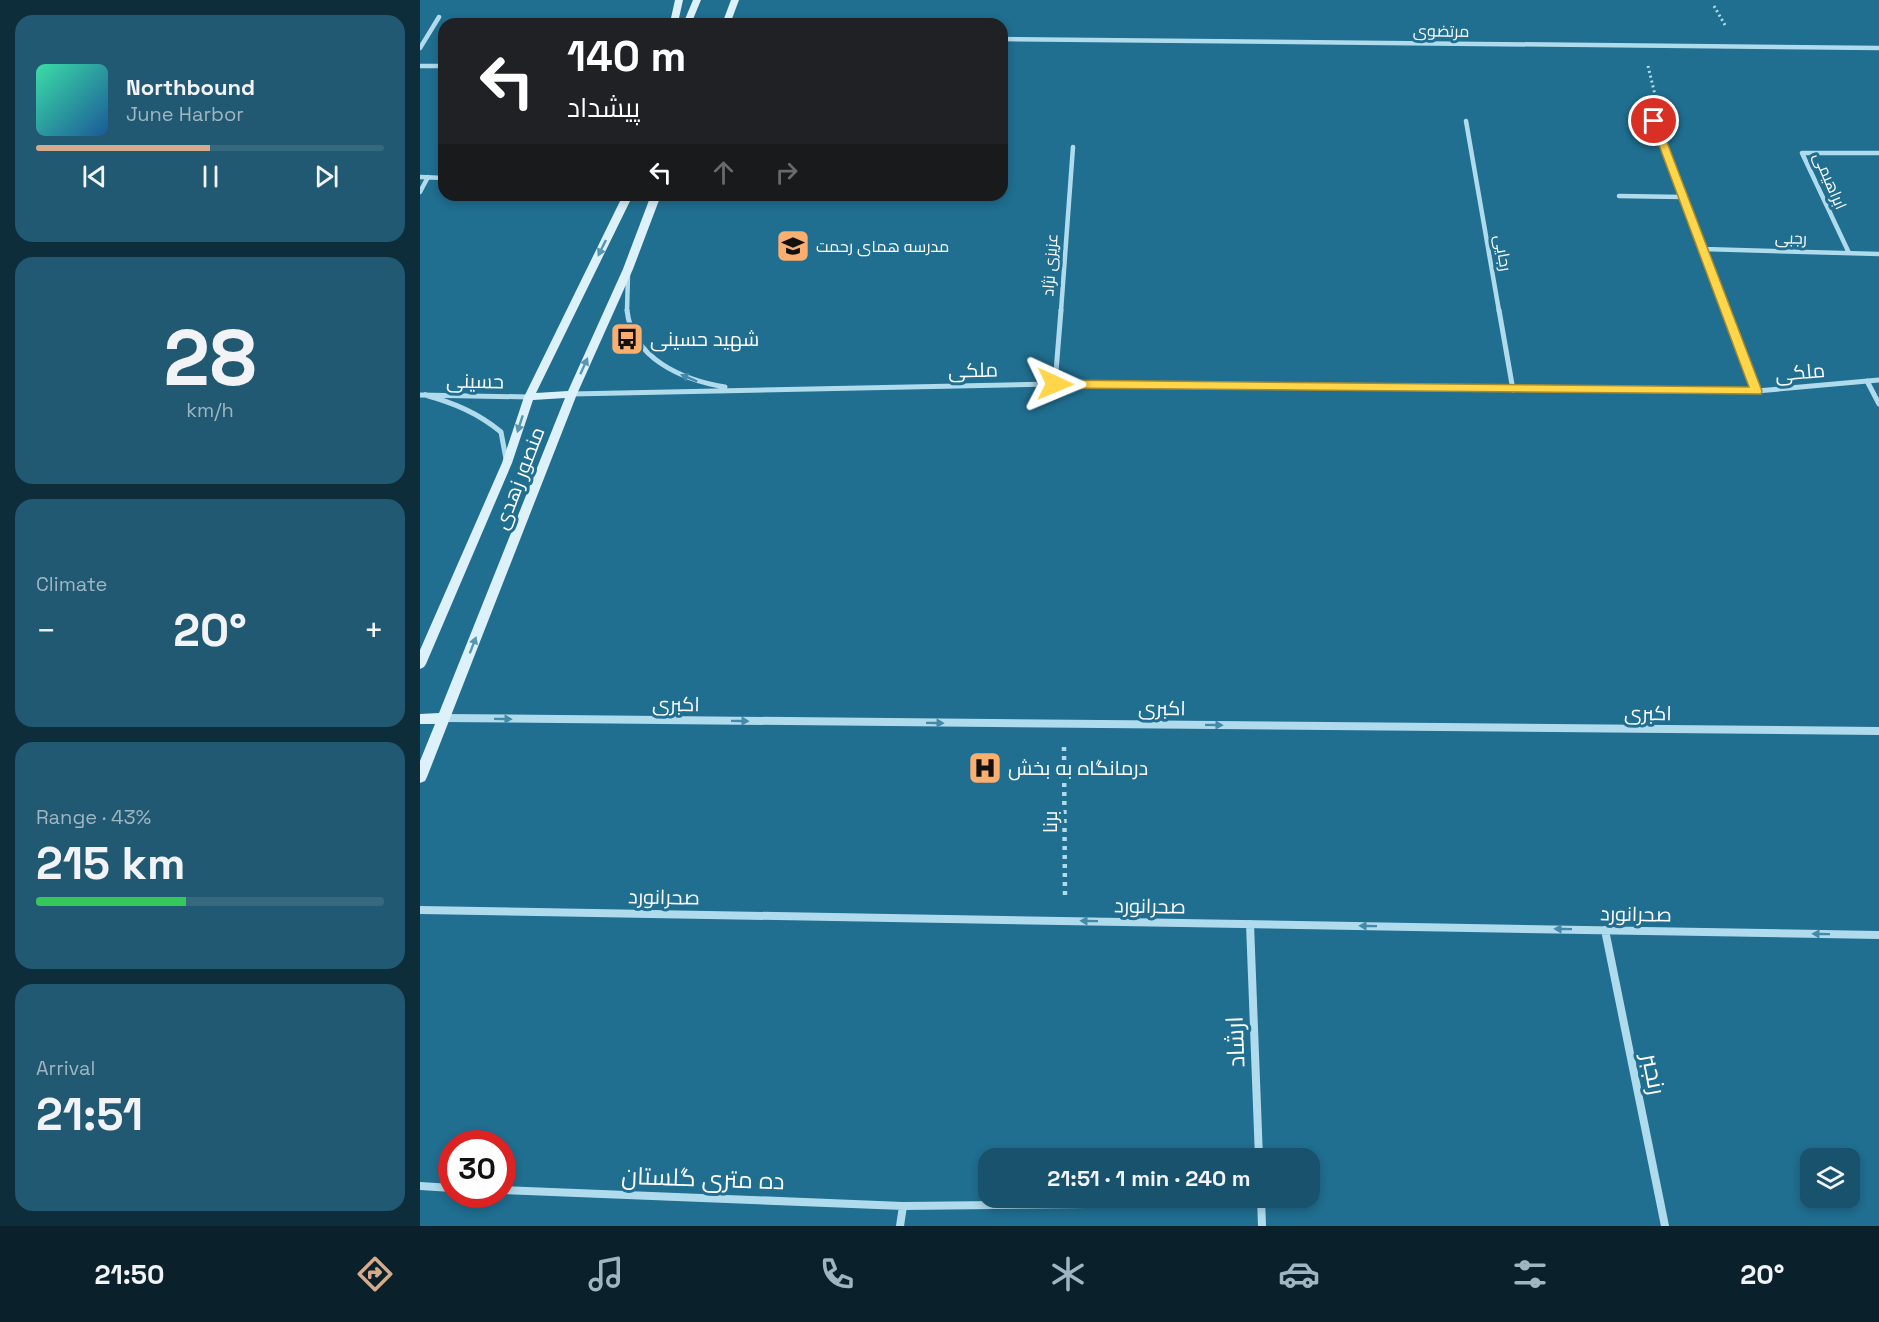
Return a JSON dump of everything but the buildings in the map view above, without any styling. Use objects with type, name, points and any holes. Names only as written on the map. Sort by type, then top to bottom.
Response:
[{"type":"main road","points":[[675,18],[679,0]]},
{"type":"main road","points":[[689,18],[696,0]]},
{"type":"main road","points":[[728,18],[735,0]]},
{"type":"main road","name":"منصور زهدی","points":[[420,664],[507,463],[529,397],[625,201]]},
{"type":"main road","name":"منصور زهدی","points":[[420,777],[572,394],[628,269],[654,201]]},
{"type":"main road","points":[[529,397],[572,394]]},
{"type":"main road","points":[[420,719],[445,718]]},
{"type":"street","points":[[420,48],[438,19]]},
{"type":"street","name":"مرتضوی","points":[[1008,39],[1879,48]]},
{"type":"street","points":[[420,66],[438,66]]},
{"type":"street","name":"رجایی","points":[[1466,121],[1513,390]]},
{"type":"street","points":[[1654,121],[1756,391]]},
{"type":"street","name":"عزیزی نژاد","points":[[1055,384],[1073,147]]},
{"type":"street","name":"ابراهیمی","points":[[1849,253],[1802,153],[1879,153]]},
{"type":"street","points":[[420,177],[438,178]]},
{"type":"street","points":[[420,192],[428,177]]},
{"type":"street","points":[[1619,196],[1683,197]]},
{"type":"street","name":"رجبی","points":[[1703,249],[1879,254]]},
{"type":"street","points":[[628,269],[628,317],[641,346],[667,369],[702,384],[746,389]]},
{"type":"street","name":"ملکی","points":[[572,394],[1055,384],[1756,391],[1879,380]]},
{"type":"street","points":[[1867,381],[1879,404]]},
{"type":"street","points":[[422,395],[462,405],[486,420],[501,432],[507,463]]},
{"type":"street","name":"حسینی","points":[[422,395],[529,397]]},
{"type":"street","name":"اکبری","points":[[445,718],[1879,731]]},
{"type":"street","name":"صحرانورد","points":[[420,910],[1879,935]]},
{"type":"street","name":"ارشاد","points":[[1250,924],[1259,1148]]},
{"type":"street","name":"رنجبر","points":[[1605,930],[1665,1226]]},
{"type":"street","points":[[420,1186],[438,1187]]},
{"type":"street","name":"ده متری گلستان","points":[[516,1191],[903,1206],[978,1205]]},
{"type":"street","points":[[900,1226],[903,1206]]},
{"type":"street","points":[[1261,1208],[1262,1226]]},
{"type":"path","points":[[1643,45],[1656,98],[1654,121]]},
{"type":"path","name":"برنا","points":[[1064,724],[1065,921]]},
{"type":"place","name":"مدرسه همای رحمت","points":[[793,246]]},
{"type":"place","name":"شهید حسینی","points":[[627,339]]},
{"type":"place","name":"درمانگاه به بخش","points":[[985,768]]},
{"type":"route","points":[[1055,384],[1756,391],[1654,121]]}]
